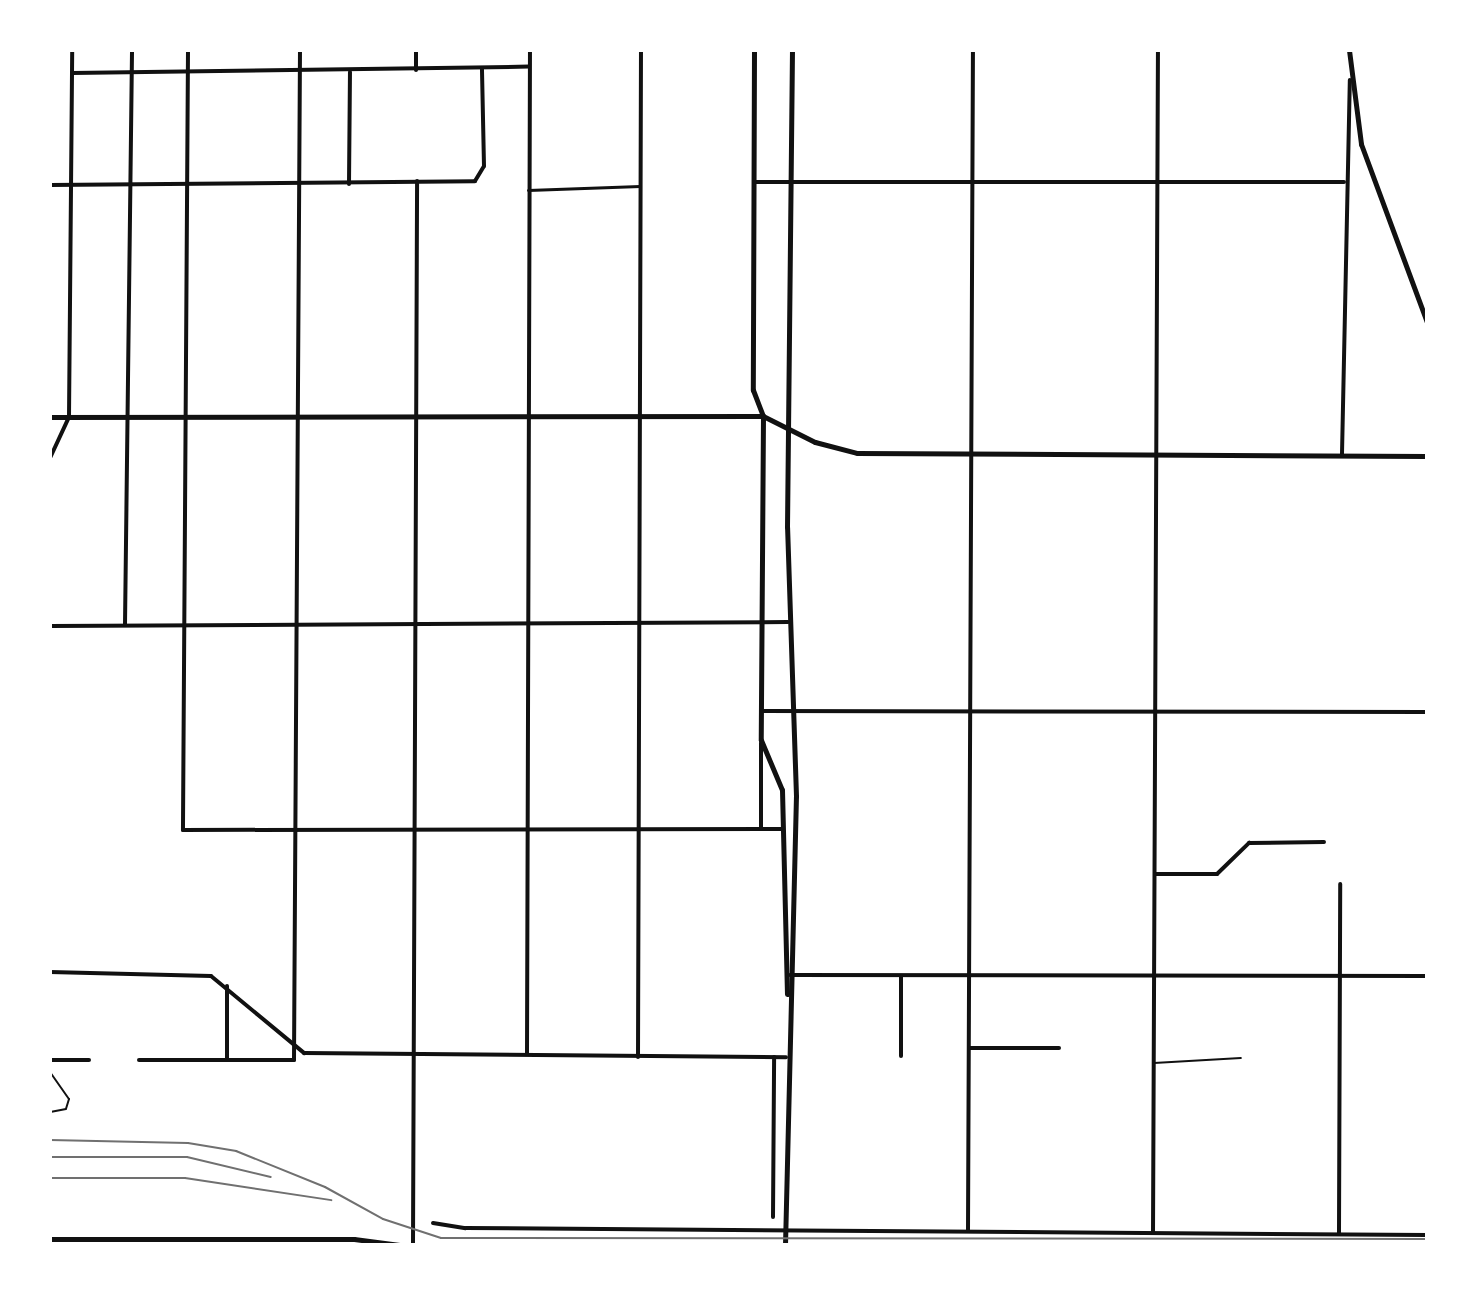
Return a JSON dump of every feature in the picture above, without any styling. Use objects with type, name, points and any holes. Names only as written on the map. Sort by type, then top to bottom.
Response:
[{"type":"street","points":[[50,458],[69,417],[72,50]]},
{"type":"street","points":[[125,625],[132,50]]},
{"type":"street","points":[[188,50],[180,822],[192,832],[782,829]]},
{"type":"street","points":[[139,1060],[294,1060],[300,50]]},
{"type":"street","points":[[416,50],[416,70]]},
{"type":"street","points":[[527,1054],[530,50]]},
{"type":"street","points":[[638,1057],[641,50]]},
{"type":"street","points":[[754,50],[753,390],[763,416],[761,828]]},
{"type":"street","points":[[788,997],[793,976],[796,796],[789,711],[788,622],[792,50]]},
{"type":"street","points":[[968,1231],[973,50]]},
{"type":"street","points":[[1153,1233],[1158,50]]},
{"type":"street","points":[[1342,454],[1344,182],[1349,50]]},
{"type":"street","points":[[72,73],[350,72],[530,67]]},
{"type":"street","points":[[50,185],[475,181],[483,171],[482,68]]},
{"type":"street","points":[[349,184],[350,72]]},
{"type":"street","points":[[1350,80],[1364,156],[1427,322]]},
{"type":"street","points":[[413,1245],[411,1055],[417,181]]},
{"type":"street","points":[[754,182],[1344,182]]},
{"type":"street","points":[[528,190],[640,186]]},
{"type":"street","points":[[50,417],[763,416],[787,432],[841,450],[1427,456]]},
{"type":"street","points":[[50,626],[788,622]]},
{"type":"street","points":[[762,711],[1427,712]]},
{"type":"street","points":[[761,740],[782,790],[784,969],[788,997],[785,1245]]},
{"type":"street","points":[[1154,874],[1217,874],[1249,843],[1324,842]]},
{"type":"street","points":[[1339,1234],[1340,884]]},
{"type":"street","points":[[784,969],[793,976],[1427,976]]},
{"type":"street","points":[[50,972],[204,975],[227,986],[294,1049],[411,1055],[786,1057]]},
{"type":"street","points":[[901,977],[901,1056]]},
{"type":"street","points":[[227,986],[227,1060]]},
{"type":"street","points":[[969,1048],[1059,1048]]},
{"type":"street","points":[[773,1217],[774,1057]]},
{"type":"street","points":[[50,1060],[89,1060]]},
{"type":"street","points":[[433,1223],[466,1228],[1427,1235]]},
{"type":"street","points":[[50,1239],[228,1242],[354,1239],[400,1245]]},
{"type":"lane","points":[[1153,1063],[1241,1058]]},
{"type":"lane","points":[[50,1072],[69,1099],[66,1109],[50,1112]]},
{"type":"railway","points":[[50,1140],[188,1143],[236,1151],[325,1187],[383,1219],[441,1238],[1427,1239]]},
{"type":"railway","points":[[50,1157],[187,1157],[271,1177]]},
{"type":"railway","points":[[50,1178],[185,1178],[331,1200]]}]
